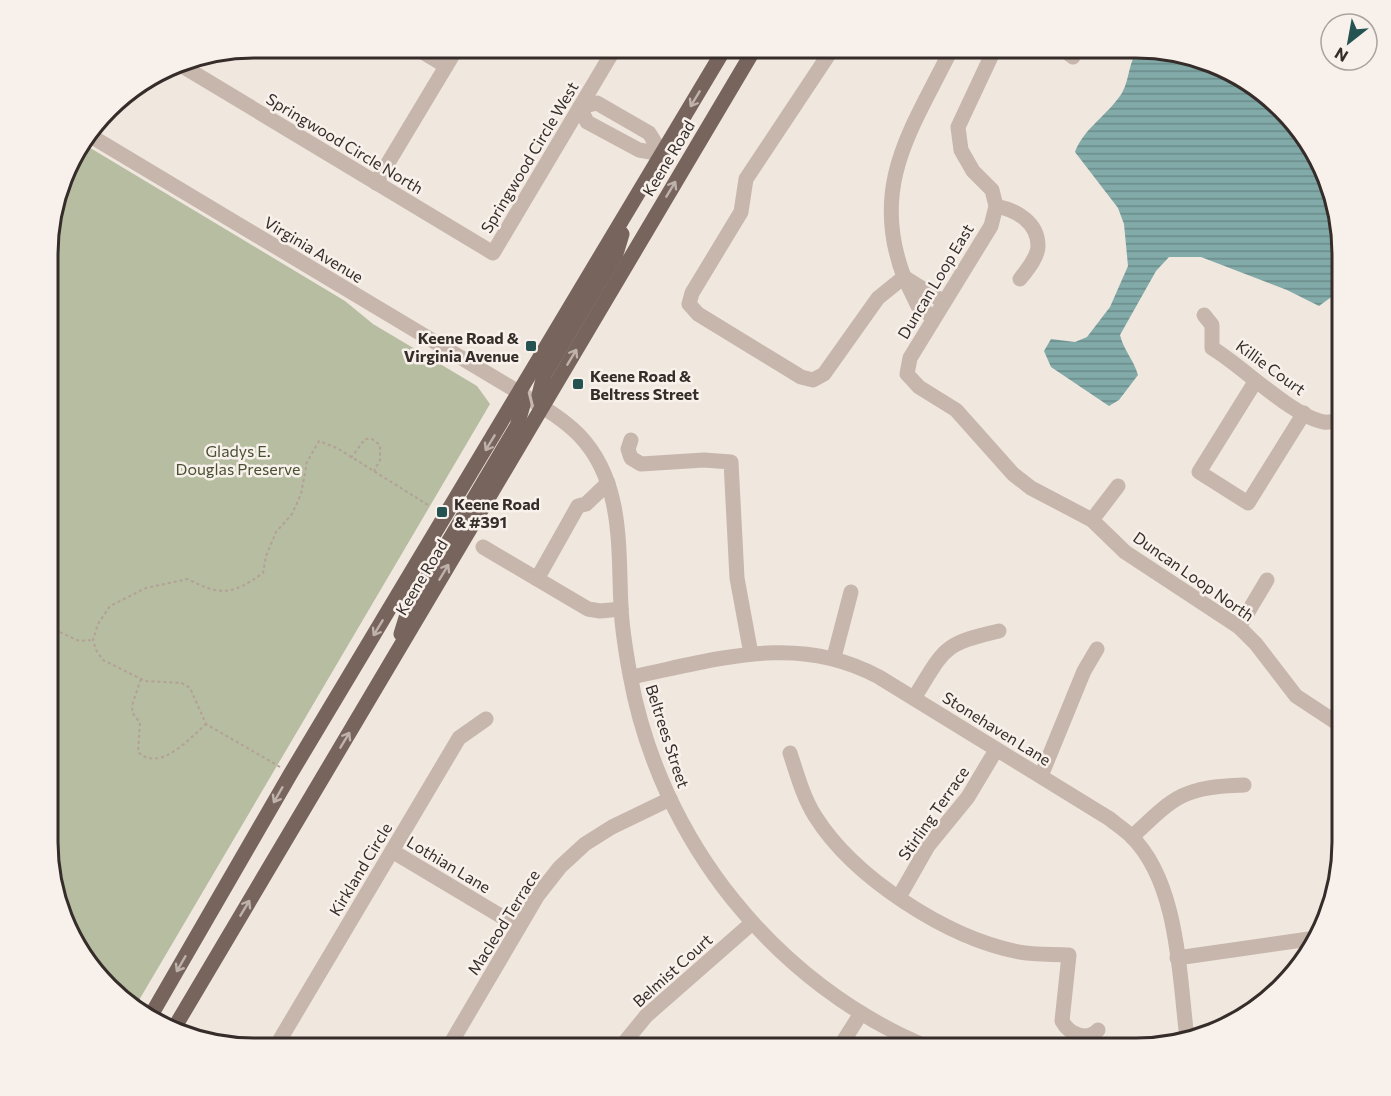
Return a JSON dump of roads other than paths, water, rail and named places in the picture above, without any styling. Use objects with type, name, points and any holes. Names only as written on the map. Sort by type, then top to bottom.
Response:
[{"type":"main road","name":"Keene Road","points":[[154,1010],[291,773],[718,59]]},
{"type":"main road","name":"Keene Road","points":[[177,1022],[748,59]]},
{"type":"main road","points":[[542,407],[539,395],[544,375],[616,254],[632,206]]},
{"type":"main road","points":[[395,655],[409,608],[517,426],[523,405],[520,393]]},
{"type":"street","points":[[434,59],[446,66]]},
{"type":"street","points":[[376,183],[450,59]]},
{"type":"street","name":"Springwood Circle West","points":[[493,253],[608,59]]},
{"type":"street","points":[[826,59],[747,179],[741,212],[692,293],[689,304],[698,314],[801,377],[813,380],[824,374],[878,298],[904,277]]},
{"type":"street","points":[[934,318],[918,306],[904,277],[893,248],[889,215],[892,183],[902,151],[947,59]]},
{"type":"street","points":[[990,59],[958,127],[961,150],[973,171],[992,190],[996,206],[1011,209],[1026,219],[1034,232],[1038,246],[1033,261],[1020,279]]},
{"type":"street","name":"Springwood Circle North","points":[[189,70],[493,253]]},
{"type":"street","points":[[597,103],[649,133],[662,154],[639,150],[587,122],[580,107],[597,103]]},
{"type":"street","name":"Virginia Avenue","points":[[96,139],[520,393]]},
{"type":"street","name":"Duncan Loop East","points":[[907,374],[910,358],[990,226],[996,206]]},
{"type":"street","points":[[904,277],[944,302]]},
{"type":"street","name":"Killie Court","points":[[1204,315],[1212,325],[1212,348],[1233,360],[1255,382],[1304,413],[1325,422],[1332,421]]},
{"type":"street","name":"Duncan Loop North","points":[[907,374],[919,387],[956,410],[1013,474],[1031,488],[1092,520],[1125,552],[1239,627],[1256,644],[1296,696],[1332,720]]},
{"type":"street","points":[[1255,382],[1199,472],[1248,503],[1304,413]]},
{"type":"street","name":"Beltrees Street","points":[[520,393],[580,436],[593,452],[608,483],[618,524],[621,609],[630,677],[642,724],[670,800],[706,862],[752,923],[801,971],[860,1015],[908,1038]]},
{"type":"street","points":[[631,440],[628,449],[632,458],[641,464],[704,460],[731,462],[737,578],[751,654]]},
{"type":"street","points":[[537,579],[578,506],[586,504],[608,483]]},
{"type":"street","points":[[1092,520],[1118,486]]},
{"type":"street","points":[[483,547],[588,609],[600,611],[621,609]]},
{"type":"street","points":[[1239,627],[1267,580]]},
{"type":"street","points":[[834,657],[851,592]]},
{"type":"street","points":[[915,698],[940,656],[951,644],[999,631]]},
{"type":"street","points":[[1041,776],[1084,671],[1097,649]]},
{"type":"street","name":"Stonehaven Lane","points":[[630,677],[751,654],[805,652],[834,657],[856,664],[915,698],[1110,819],[1132,837],[1152,865],[1164,892],[1177,958],[1186,1031]]},
{"type":"street","name":"Kirkland Circle","points":[[282,1037],[459,738],[486,719]]},
{"type":"street","name":"Stirling Terrace","points":[[899,897],[928,846],[968,796],[996,750]]},
{"type":"street","points":[[790,753],[811,808],[853,865],[942,924],[980,941],[1020,952],[1069,955],[1062,1021],[1065,1027],[1082,1036],[1094,1035],[1098,1030]]},
{"type":"street","points":[[1132,837],[1170,801],[1190,790],[1210,786],[1244,785]]},
{"type":"street","name":"Macleod Terrace","points":[[453,1037],[538,895],[560,867],[585,844],[612,827],[670,800]]},
{"type":"street","name":"Lothian Lane","points":[[392,851],[519,927]]},
{"type":"street","name":"Belmist Court","points":[[629,1037],[646,1016],[752,923]]},
{"type":"street","points":[[1177,958],[1306,939]]},
{"type":"street","points":[[846,1038],[860,1015]]},
{"type":"water","points":[[1133,59],[1150,59],[1187,65],[1212,73],[1245,91],[1284,125],[1300,146],[1318,179],[1329,216],[1332,296],[1319,306],[1287,290],[1201,257],[1169,257],[1156,271],[1120,335],[1138,375],[1119,400],[1109,406],[1051,367],[1044,351],[1051,339],[1075,342],[1087,337],[1110,307],[1128,266],[1124,224],[1118,208],[1075,152],[1084,136],[1122,93]]},
{"type":"place","name":"Keene Road & Virginia Avenue","points":[[531,346]]},
{"type":"place","name":"Keene Road & Beltress Street","points":[[578,384]]},
{"type":"place","name":"Keene Road & #391","points":[[442,512]]},
{"type":"park label","name":"Gladys E. Douglas Preserve","points":[[238,459]]}]
